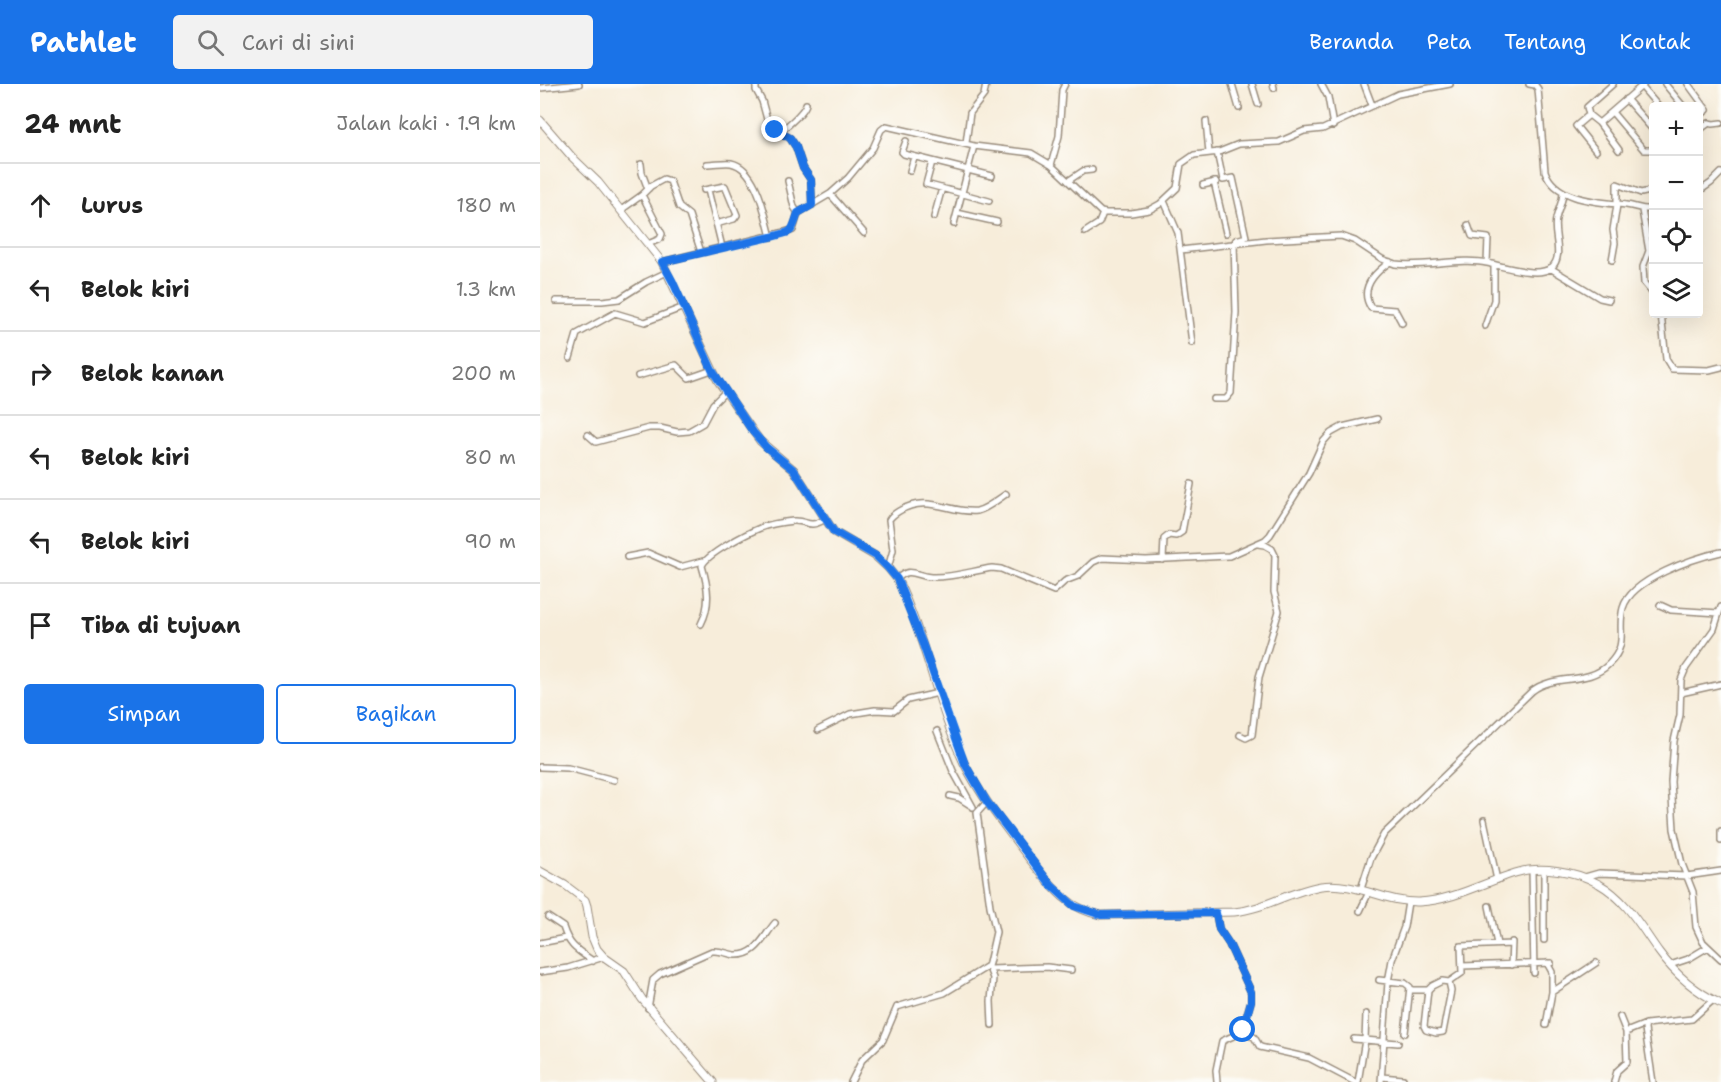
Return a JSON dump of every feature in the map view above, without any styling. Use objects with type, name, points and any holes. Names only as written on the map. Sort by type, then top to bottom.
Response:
[{"type":"street","points":[[540,88],[579,84]]},
{"type":"street","points":[[756,84],[756,90],[771,127],[794,142],[803,168],[811,180],[812,205]]},
{"type":"street","points":[[966,144],[969,113],[984,94],[986,84]]},
{"type":"street","points":[[1051,165],[1059,136],[1062,90],[1065,84]]},
{"type":"street","points":[[1232,84],[1239,108]]},
{"type":"street","points":[[1252,84],[1257,104]]},
{"type":"street","points":[[1321,84],[1328,97],[1333,126]]},
{"type":"street","points":[[1364,84],[1372,105]]},
{"type":"street","points":[[662,262],[793,230],[798,213],[830,194],[860,165],[873,148],[881,130],[886,126],[974,146],[1026,152],[1051,165],[1103,213],[1145,211],[1164,201],[1177,188],[1180,182],[1179,168],[1194,155],[1217,152],[1239,144],[1279,142],[1304,131],[1322,130],[1333,126],[1372,105],[1409,90],[1450,84]]},
{"type":"street","points":[[1529,84],[1535,85],[1538,89],[1546,175],[1563,192],[1617,205],[1649,209]]},
{"type":"street","points":[[1613,84],[1587,107],[1589,115],[1599,123],[1619,150]]},
{"type":"street","points":[[1665,84],[1680,102]]},
{"type":"street","points":[[1688,84],[1705,107],[1709,123]]},
{"type":"street","points":[[1599,123],[1642,85],[1656,102]]},
{"type":"street","points":[[1626,99],[1649,125]]},
{"type":"street","points":[[780,133],[805,109],[806,104]]},
{"type":"street","points":[[1612,112],[1644,150],[1649,150]]},
{"type":"street","points":[[1589,115],[1576,126],[1596,150]]},
{"type":"street","points":[[540,120],[621,210],[662,262],[663,274],[684,307],[712,370],[725,392],[766,447],[794,470],[824,520],[837,535],[871,553],[897,579],[923,645],[960,753],[987,802],[1044,877],[1074,906],[1101,915],[1216,913],[1254,910],[1320,886],[1342,885],[1408,902],[1430,901],[1450,897],[1515,873],[1532,870],[1562,872],[1601,884],[1622,901],[1670,965],[1686,982],[1721,1004]]},
{"type":"street","points":[[1206,121],[1209,153]]},
{"type":"street","points":[[1703,127],[1709,123],[1721,123]]},
{"type":"street","points":[[906,141],[903,153],[992,176]]},
{"type":"street","points":[[954,224],[974,146]]},
{"type":"street","points":[[1217,152],[1223,180]]},
{"type":"street","points":[[910,171],[915,157]]},
{"type":"street","points":[[932,162],[926,183],[989,201]]},
{"type":"street","points":[[707,164],[732,163],[745,170],[756,187],[771,237]]},
{"type":"street","points":[[641,164],[648,189]]},
{"type":"street","points":[[1068,181],[1083,171],[1092,170]]},
{"type":"street","points":[[1703,189],[1721,173]]},
{"type":"street","points":[[1203,185],[1233,178],[1246,237],[1234,241]]},
{"type":"street","points":[[621,210],[664,179],[670,181],[679,207],[689,215],[700,252]]},
{"type":"street","points":[[788,182],[794,207],[798,213]]},
{"type":"street","points":[[1214,182],[1226,232]]},
{"type":"street","points":[[1612,260],[1615,243],[1612,230],[1617,205],[1617,184],[1641,193],[1649,191]]},
{"type":"street","points":[[716,224],[734,219],[737,215],[727,188],[722,186],[706,190],[722,247]]},
{"type":"street","points":[[934,217],[942,188]]},
{"type":"street","points":[[1181,250],[1234,241],[1341,236],[1355,241],[1390,262],[1400,264],[1487,263],[1537,272],[1550,268],[1557,256],[1555,219],[1562,202],[1563,192]]},
{"type":"street","points":[[830,194],[864,233]]},
{"type":"street","points":[[642,195],[662,234],[660,239],[648,244]]},
{"type":"street","points":[[1164,201],[1175,224],[1181,250],[1192,343]]},
{"type":"street","points":[[1642,210],[1649,251],[1643,267],[1644,283],[1649,290]]},
{"type":"street","points":[[957,213],[997,222]]},
{"type":"street","points":[[1085,232],[1099,223],[1103,213]]},
{"type":"street","points":[[1468,225],[1472,236],[1488,238],[1487,263]]},
{"type":"street","points":[[1214,399],[1226,399],[1231,393],[1236,312],[1234,241]]},
{"type":"street","points":[[1390,262],[1379,269],[1373,277],[1367,286],[1366,298],[1371,308],[1395,309],[1402,324]]},
{"type":"street","points":[[1485,326],[1494,300],[1494,265]]},
{"type":"street","points":[[1550,268],[1600,298],[1609,300]]},
{"type":"street","points":[[556,302],[602,302],[619,299],[645,282],[663,274]]},
{"type":"street","points":[[570,357],[577,334],[615,314],[645,322],[684,307]]},
{"type":"street","points":[[1661,318],[1666,359],[1672,369],[1709,370],[1721,367]]},
{"type":"street","points":[[638,376],[676,365],[689,378],[712,370]]},
{"type":"street","points":[[588,435],[596,442],[649,428],[677,432],[689,431],[703,423],[713,404],[725,392]]},
{"type":"street","points":[[897,579],[908,572],[935,577],[996,568],[1053,591],[1058,590],[1065,581],[1078,576],[1100,558],[1163,560],[1229,556],[1270,536],[1309,473],[1323,442],[1331,433],[1342,427],[1377,420]]},
{"type":"street","points":[[1163,560],[1164,539],[1169,535],[1176,536],[1182,532],[1191,484]]},
{"type":"street","points":[[888,568],[893,550],[888,520],[900,510],[911,505],[932,504],[976,511],[985,508],[1006,494]]},
{"type":"street","points":[[627,557],[648,553],[680,567],[703,561],[746,534],[763,527],[796,521],[813,525],[824,520]]},
{"type":"street","points":[[1240,735],[1246,738],[1252,735],[1259,677],[1279,615],[1274,588],[1275,559],[1270,536]]},
{"type":"street","points":[[1253,545],[1262,544],[1272,549]]},
{"type":"street","points":[[1361,889],[1371,858],[1384,834],[1532,691],[1540,684],[1585,677],[1609,664],[1622,642],[1623,606],[1628,597],[1638,588],[1676,566],[1721,552]]},
{"type":"street","points":[[701,624],[708,606],[703,561]]},
{"type":"street","points":[[1659,605],[1671,610],[1720,610],[1709,637],[1684,672],[1680,715],[1673,750],[1672,809],[1679,851],[1693,892],[1696,927],[1701,939],[1721,959]]},
{"type":"street","points":[[1681,693],[1721,684]]},
{"type":"street","points":[[818,730],[850,714],[877,709],[891,711],[908,700],[938,693]]},
{"type":"street","points":[[937,731],[953,771],[977,813],[990,906],[996,932],[989,968],[993,982],[992,1025]]},
{"type":"street","points":[[540,767],[568,768],[614,780]]},
{"type":"street","points":[[950,796],[959,798],[973,807]]},
{"type":"street","points":[[977,813],[987,802]]},
{"type":"street","points":[[1484,820],[1497,880]]},
{"type":"street","points":[[1721,831],[1721,841]]},
{"type":"street","points":[[1532,870],[1534,973]]},
{"type":"street","points":[[540,871],[585,900],[594,944],[604,957],[624,971],[648,1008],[713,1082]]},
{"type":"street","points":[[1534,940],[1546,940],[1544,871]]},
{"type":"street","points":[[1585,878],[1599,873],[1687,876],[1721,871]]},
{"type":"street","points":[[1360,911],[1369,892]]},
{"type":"street","points":[[1403,1072],[1403,1081],[1381,1079],[1388,982],[1392,960],[1404,927],[1408,902]]},
{"type":"street","points":[[1488,906],[1497,944]]},
{"type":"street","points":[[1216,913],[1219,929],[1229,944],[1251,992],[1251,1001],[1240,1033]]},
{"type":"street","points":[[548,917],[563,927],[566,938],[576,949],[593,961]]},
{"type":"street","points":[[648,1008],[655,977],[712,951],[721,950],[735,955],[749,952],[758,947],[775,923]]},
{"type":"street","points":[[540,943],[566,938]]},
{"type":"street","points":[[1410,990],[1428,990],[1435,984],[1449,982],[1462,973],[1461,946],[1512,942],[1512,965]]},
{"type":"street","points":[[1670,965],[1688,959],[1708,947]]},
{"type":"street","points":[[540,972],[604,957]]},
{"type":"street","points":[[1462,966],[1549,963],[1552,972],[1552,992],[1546,1024]]},
{"type":"street","points":[[1552,992],[1596,963]]},
{"type":"street","points":[[851,1082],[862,1060],[884,1040],[897,1007],[944,993],[989,968],[1047,967],[1071,970]]},
{"type":"street","points":[[1379,980],[1408,984],[1410,990],[1405,1033]]},
{"type":"street","points":[[1428,990],[1424,1026],[1426,1030],[1440,1033],[1443,1032],[1451,991],[1449,982]]},
{"type":"street","points":[[1626,1032],[1646,1024],[1692,1019],[1713,1000]]},
{"type":"street","points":[[1217,1082],[1216,1070],[1222,1041],[1240,1033],[1254,1037],[1258,1047],[1309,1058],[1356,1082],[1365,1040],[1366,1014]]},
{"type":"street","points":[[1614,1082],[1617,1071],[1627,1062],[1626,1032],[1620,1017]]},
{"type":"street","points":[[1646,1024],[1644,1029],[1653,1082]]},
{"type":"street","points":[[1354,1039],[1398,1043]]},
{"type":"route","points":[[775,130],[794,142],[803,168],[811,180],[812,205],[798,213],[795,228],[771,237],[662,262],[712,370],[760,441],[794,470],[831,530],[876,556],[897,579],[965,764],[987,802],[1044,877],[1065,900],[1091,913],[1125,915],[1216,913],[1220,932],[1229,944],[1251,992],[1251,1001],[1243,1030]]}]
